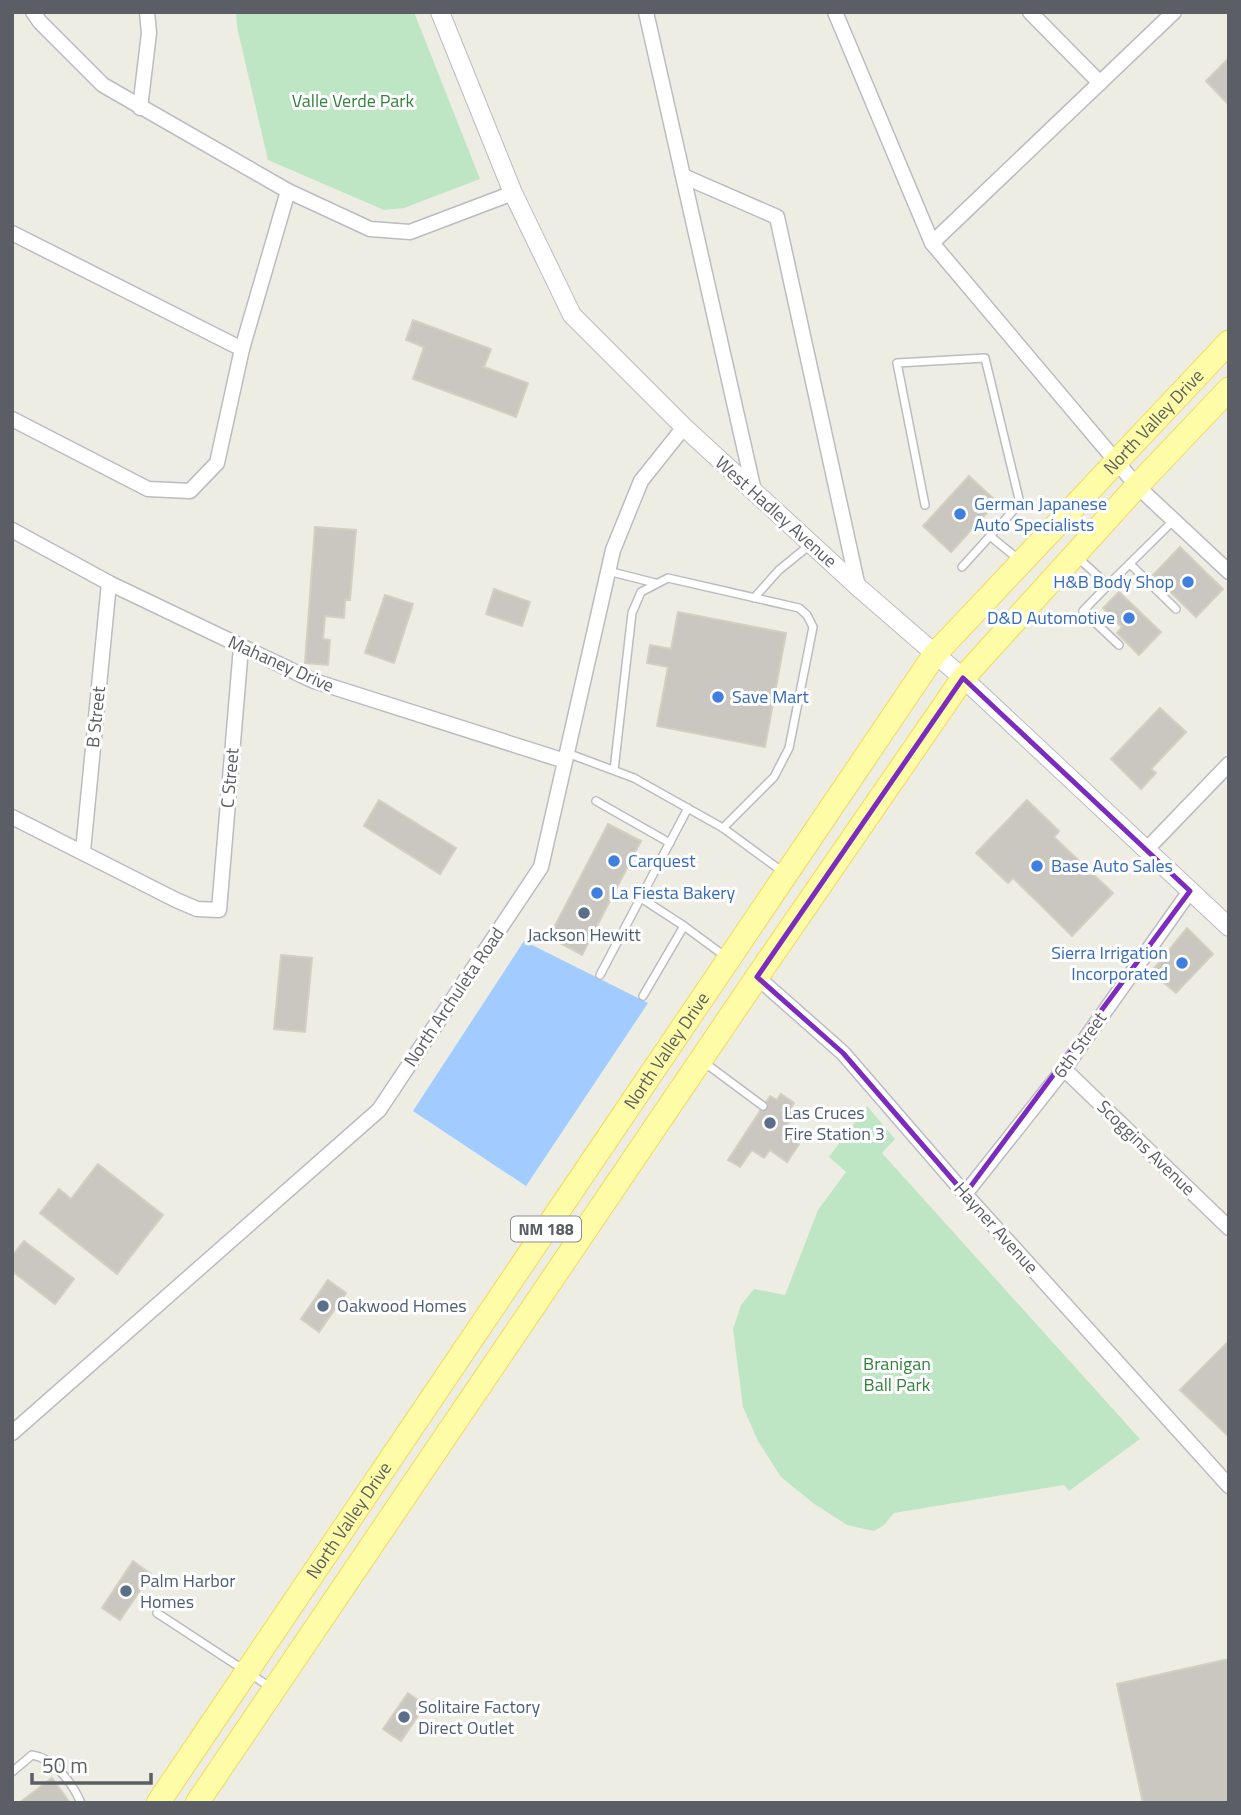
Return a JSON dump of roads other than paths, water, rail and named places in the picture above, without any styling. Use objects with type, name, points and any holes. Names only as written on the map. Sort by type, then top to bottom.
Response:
[{"type":"main road","name":"North Valley Drive","points":[[158,1803],[935,654],[1229,342]]},
{"type":"main road","name":"North Valley Drive","points":[[197,1803],[757,976],[963,678],[1137,486],[1228,391]]},
{"type":"street","points":[[33,12],[103,85],[288,191],[370,229],[410,232],[513,193]]},
{"type":"street","points":[[140,108],[149,33],[147,12]]},
{"type":"street","name":"West Hadley Avenue","points":[[440,12],[513,193],[572,315],[684,427],[858,587],[963,678],[1229,927]]},
{"type":"street","points":[[646,12],[754,491]]},
{"type":"street","points":[[835,12],[932,243],[1114,461],[1229,572]]},
{"type":"street","points":[[1030,12],[1100,83]]},
{"type":"street","points":[[932,243],[1174,12]]},
{"type":"street","points":[[683,176],[776,217],[858,587]]},
{"type":"street","points":[[12,419],[148,489],[190,491],[217,463],[242,349],[288,191]]},
{"type":"street","points":[[12,233],[242,349]]},
{"type":"street","name":"North Archuleta Road","points":[[12,1433],[379,1110],[541,867],[612,550],[642,481],[684,427]]},
{"type":"street","name":"Mahaney Drive","points":[[12,530],[109,583],[314,681],[566,757]]},
{"type":"street","name":"B Street","points":[[83,852],[109,583]]},
{"type":"street","name":"C Street","points":[[83,852],[197,909],[219,910],[241,647]]},
{"type":"street","points":[[1146,850],[1229,764]]},
{"type":"street","points":[[12,817],[83,852]]},
{"type":"street","name":"6th Street","points":[[965,1194],[1064,1069],[1190,891]]},
{"type":"street","name":"Hayner Avenue","points":[[757,976],[843,1053],[965,1194],[1229,1486]]},
{"type":"street","name":"Scoggins Avenue","points":[[1064,1069],[1229,1228]]},
{"type":"lane","points":[[925,505],[897,363],[985,358],[1020,503],[962,567]]},
{"type":"lane","points":[[1119,645],[1083,611],[1174,520]]},
{"type":"lane","points":[[989,536],[1021,561]]},
{"type":"lane","points":[[754,598],[779,570],[811,544]]},
{"type":"lane","points":[[1075,555],[1108,585]]},
{"type":"lane","points":[[1130,564],[1176,609]]},
{"type":"lane","points":[[608,571],[655,583]]},
{"type":"lane","points":[[614,770],[632,613],[641,592],[668,578],[799,608],[807,615],[813,627],[789,748],[774,777],[723,828]]},
{"type":"lane","points":[[566,757],[634,778],[723,828],[786,874]]},
{"type":"lane","points":[[596,802],[670,843]]},
{"type":"lane","points":[[600,975],[688,808]]},
{"type":"lane","points":[[640,898],[729,959]]},
{"type":"lane","points":[[643,996],[684,926]]},
{"type":"lane","points":[[700,1060],[763,1106]]},
{"type":"lane","points":[[157,1612],[274,1689]]},
{"type":"lane","points":[[12,1772],[32,1755],[39,1756],[63,1775],[82,1803]]},
{"type":"water","points":[[524,941],[648,1003],[526,1186],[413,1111]]},
{"type":"place","name":"German Japanese Auto Specialists","points":[[960,514]]},
{"type":"place","name":"H&B Body Shop","points":[[1188,582]]},
{"type":"place","name":"D&D Automotive","points":[[1129,618]]},
{"type":"place","name":"Save Mart","points":[[718,697]]},
{"type":"place","name":"Carquest","points":[[614,861]]},
{"type":"place","name":"Base Auto Sales","points":[[1037,866]]},
{"type":"place","name":"La Fiesta Bakery","points":[[597,893]]},
{"type":"place","name":"Jackson Hewitt","points":[[584,913]]},
{"type":"place","name":"Sierra Irrigation Incorporated","points":[[1182,963]]},
{"type":"place","name":"Las Cruces Fire Station 3","points":[[770,1123]]},
{"type":"place","name":"Oakwood Homes","points":[[323,1306]]},
{"type":"place","name":"Palm Harbor Homes","points":[[126,1591]]},
{"type":"place","name":"Solitaire Factory Direct Outlet","points":[[404,1717]]},
{"type":"park label","name":"Valle Verde Park","points":[[353,101]]},
{"type":"park label","name":"Branigan Ball Park","points":[[897,1374]]}]
